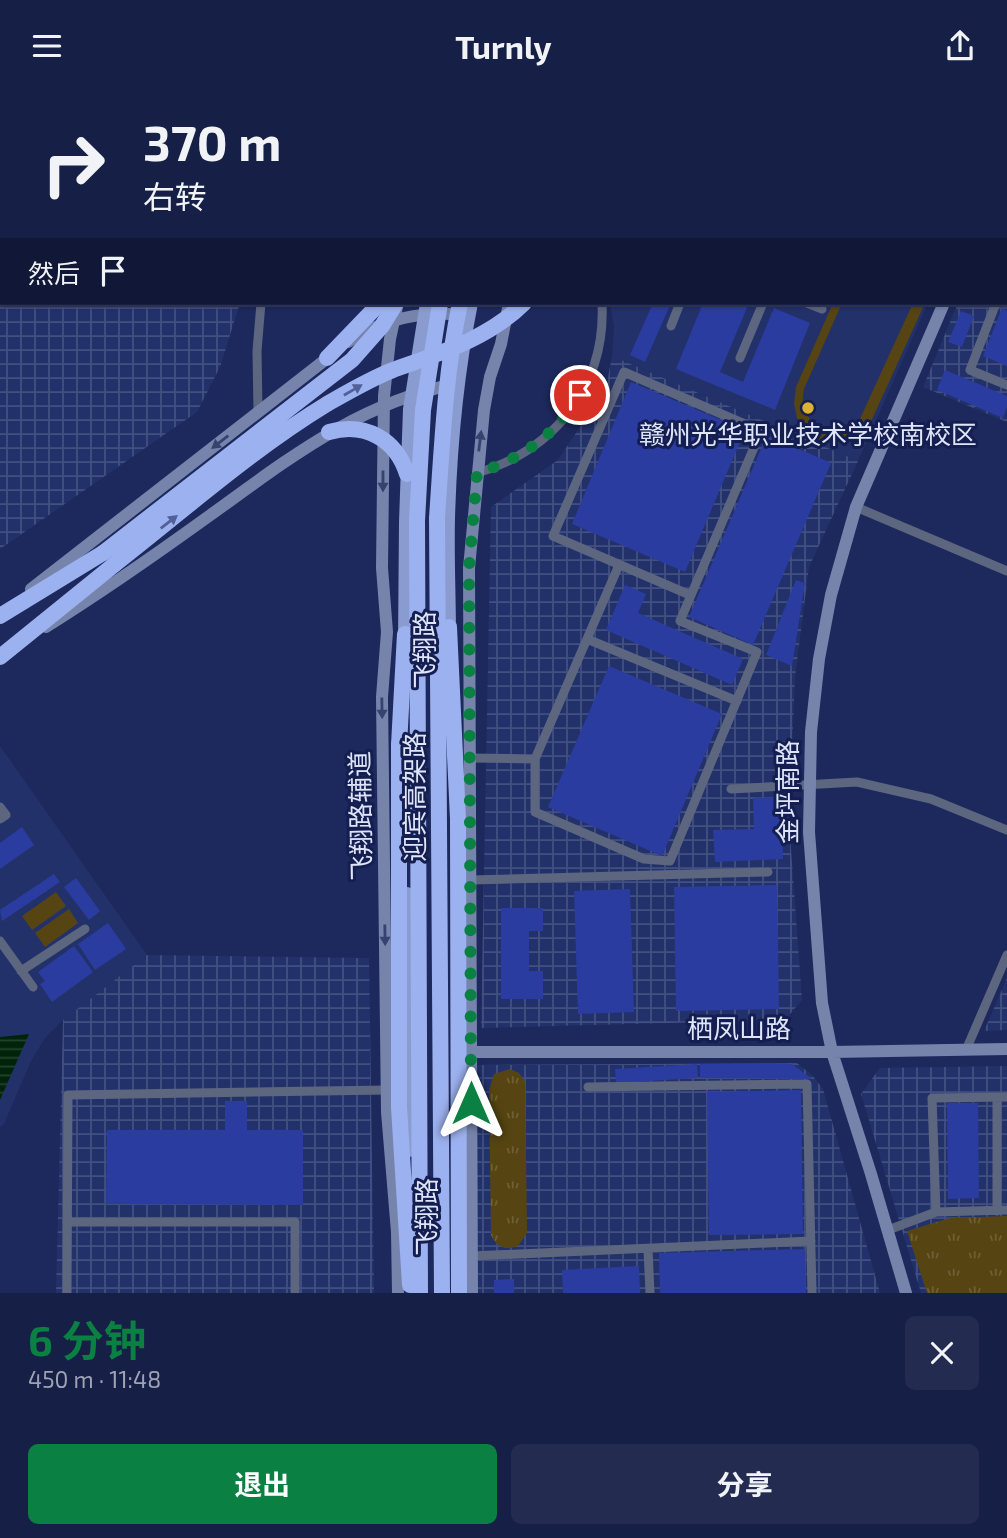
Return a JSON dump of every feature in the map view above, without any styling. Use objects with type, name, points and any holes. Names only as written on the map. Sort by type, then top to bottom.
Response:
[{"type":"highway","points":[[327,358],[378,305]]},
{"type":"highway","points":[[2,656],[109,558],[352,360],[382,326],[396,305]]},
{"type":"highway","name":"迎宾高架路","points":[[420,1293],[417,521],[423,410],[439,305]]},
{"type":"highway","points":[[0,614],[109,558],[325,406],[379,376],[449,351],[484,334],[522,305]]},
{"type":"highway","name":"迎宾高架路","points":[[442,1293],[437,518],[452,342],[467,307]]},
{"type":"highway","points":[[329,432],[359,429],[383,439],[399,455],[407,474]]},
{"type":"highway","points":[[449,627],[458,819],[459,1293]]},
{"type":"highway","points":[[405,634],[399,745],[399,1107],[410,1293]]},
{"type":"main road","name":"飞翔路","points":[[452,1293],[448,518],[467,307]]},
{"type":"main road","name":"飞翔路","points":[[410,1293],[405,634],[407,474],[412,394],[426,309]]},
{"type":"street","points":[[258,412],[257,351],[261,305]]},
{"type":"street","name":"飞翔路辅道","points":[[397,305],[390,339],[384,405],[382,568],[387,632],[382,697],[387,1090],[397,1232],[398,1293]]},
{"type":"street","points":[[472,1293],[469,568],[477,473],[490,377],[501,344],[509,305]]},
{"type":"street","points":[[477,473],[508,462],[537,445],[571,409],[594,364],[601,331],[601,305]]},
{"type":"street","points":[[671,326],[679,305]]},
{"type":"street","points":[[740,358],[762,305]]},
{"type":"street","points":[[812,305],[822,309]]},
{"type":"street","name":"金坪南路","points":[[906,1293],[832,1052],[822,1003],[809,832],[811,732],[818,659],[831,595],[856,507],[943,305]]},
{"type":"street","points":[[995,305],[970,370],[1007,385]]},
{"type":"street","points":[[0,614],[354,338],[426,309],[467,307]]},
{"type":"street","points":[[619,565],[535,759],[535,812],[644,859],[670,861],[757,652],[680,621],[761,431],[624,372],[553,536],[690,595]]},
{"type":"street","points":[[2,656],[115,584],[329,432],[412,394],[458,384]]},
{"type":"street","points":[[856,507],[1007,571]]},
{"type":"street","points":[[587,639],[737,701]]},
{"type":"street","points":[[470,758],[535,759]]},
{"type":"street","points":[[731,789],[857,782],[931,799],[1007,830]]},
{"type":"street","points":[[0,807],[6,815],[0,819]]},
{"type":"street","points":[[471,880],[768,872]]},
{"type":"street","points":[[21,971],[85,929]]},
{"type":"street","points":[[0,941],[33,986]]},
{"type":"street","points":[[966,1050],[1007,955]]},
{"type":"street","name":"栖凤山路","points":[[471,1052],[1007,1049]]},
{"type":"street","points":[[588,1087],[807,1084],[812,1293]]},
{"type":"street","points":[[67,1293],[68,1095],[387,1090]]},
{"type":"street","points":[[888,1230],[936,1212],[1002,1210],[1002,1098],[932,1098],[936,1212]]},
{"type":"street","points":[[67,1222],[295,1222],[295,1293]]},
{"type":"street","points":[[471,1256],[811,1241]]},
{"type":"street","points":[[648,1249],[650,1293]]},
{"type":"shaded area","points":[[0,305],[239,305],[220,367],[197,412],[0,549]]},
{"type":"shaded area","name":"赣州光华职业技术学校南校区","points":[[610,305],[927,305],[858,461],[612,356],[614,326]]},
{"type":"shaded area","points":[[957,305],[1007,305],[1007,422],[923,387]]},
{"type":"shaded area","points":[[612,356],[858,461],[809,567],[795,677],[789,821],[802,1000],[785,1020],[481,1028],[491,507],[558,460],[606,388]]},
{"type":"shaded area","points":[[0,746],[147,955],[63,1020],[45,1038],[31,1061],[4,1124],[0,1127]]},
{"type":"shaded area","points":[[147,955],[369,958],[374,1293],[56,1293],[63,1020]]},
{"type":"shaded area","points":[[1007,978],[1007,1030],[984,1031]]},
{"type":"shaded area","points":[[29,1034],[0,1100],[0,1037]]},
{"type":"shaded area","points":[[797,1063],[812,1075],[823,1089],[880,1293],[478,1293],[476,1065]]},
{"type":"shaded area","points":[[1007,1066],[1007,1293],[921,1293],[861,1094],[880,1068]]},
{"type":"green space","points":[[832,305],[841,305],[804,389],[803,401],[806,412],[819,427],[838,431],[849,428],[859,421],[912,305],[924,305],[869,426],[850,440],[835,443],[819,440],[806,431],[797,418],[794,403],[796,387]]},
{"type":"green space","points":[[56,892],[66,906],[32,930],[22,916]]},
{"type":"green space","points":[[69,909],[78,923],[45,947],[35,933]]},
{"type":"green space","points":[[510,1069],[519,1073],[525,1082],[527,1233],[518,1246],[506,1248],[499,1245],[491,1235],[489,1090],[494,1074]]},
{"type":"green space","points":[[1007,1216],[1007,1293],[927,1293],[907,1231],[950,1218]]},
{"type":"building","points":[[652,305],[670,305],[645,362],[630,355]]},
{"type":"building","points":[[702,305],[748,305],[720,372],[743,382],[774,308],[810,323],[775,410],[676,369]]},
{"type":"building","points":[[1002,308],[1007,310],[1007,366],[983,356]]},
{"type":"building","points":[[961,311],[974,316],[962,347],[948,342]]},
{"type":"building","points":[[945,370],[1007,396],[1003,418],[937,390]]},
{"type":"building","points":[[631,382],[745,430],[685,572],[572,524]]},
{"type":"building","points":[[767,435],[831,463],[753,645],[689,617]]},
{"type":"building","points":[[796,580],[805,583],[792,666],[766,655]]},
{"type":"building","points":[[625,585],[646,594],[638,613],[743,659],[732,685],[606,630]]},
{"type":"building","points":[[609,666],[722,714],[662,856],[548,807]]},
{"type":"building","points":[[781,797],[783,859],[715,862],[713,830],[754,829],[753,798]]},
{"type":"building","points":[[22,827],[34,845],[0,869],[0,843]]},
{"type":"building","points":[[54,874],[60,882],[2,921],[0,910]]},
{"type":"building","points":[[76,878],[100,911],[89,920],[64,887]]},
{"type":"building","points":[[777,885],[779,1009],[676,1011],[674,887]]},
{"type":"building","points":[[630,889],[634,1012],[578,1014],[574,891]]},
{"type":"building","points":[[501,908],[543,908],[543,931],[529,931],[529,971],[543,971],[543,999],[501,999]]},
{"type":"building","points":[[108,923],[126,949],[95,970],[78,944]]},
{"type":"building","points":[[74,946],[93,972],[52,1002],[40,984],[45,981],[38,972]]},
{"type":"building","points":[[697,1064],[698,1078],[616,1083],[615,1069]]},
{"type":"building","points":[[700,1064],[792,1064],[812,1079],[700,1078]]},
{"type":"building","points":[[801,1090],[803,1234],[709,1235],[707,1092]]},
{"type":"building","points":[[225,1101],[247,1101],[247,1130],[303,1130],[303,1205],[106,1204],[107,1130],[225,1130]]},
{"type":"building","points":[[947,1103],[978,1103],[979,1198],[948,1199]]},
{"type":"building","points":[[805,1249],[806,1293],[660,1293],[659,1253]]},
{"type":"building","points":[[639,1266],[640,1293],[563,1293],[562,1270]]},
{"type":"building","points":[[514,1279],[514,1293],[494,1293],[494,1280]]},
{"type":"place","name":"赣州光华职业技术学校南校区","points":[[808,408]]},
{"type":"route","points":[[471,1103],[469,568],[477,473],[508,462],[537,445],[561,422],[580,395]]}]
